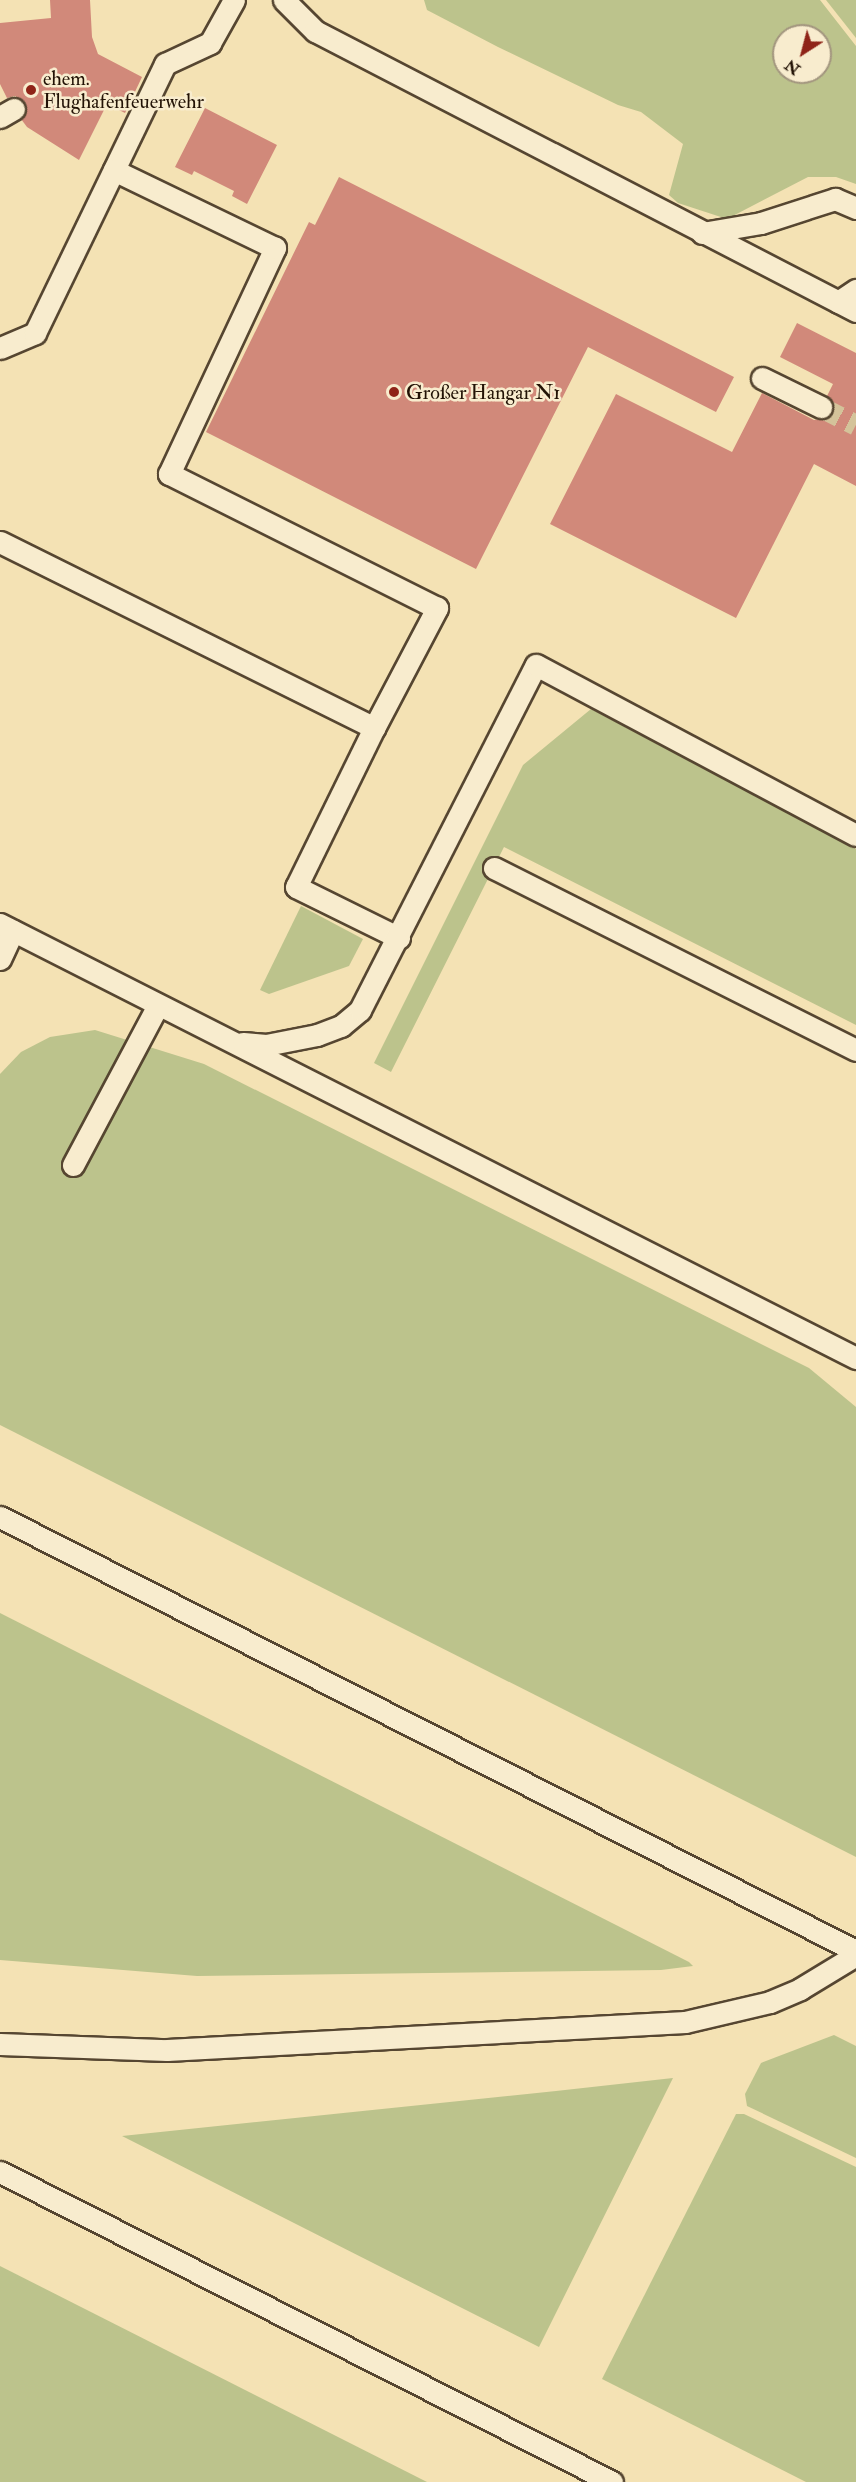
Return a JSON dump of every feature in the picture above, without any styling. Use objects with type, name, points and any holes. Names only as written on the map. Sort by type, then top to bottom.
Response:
[{"type":"lane","points":[[0,348],[34,333],[165,64],[210,43],[234,0]]},
{"type":"lane","points":[[284,0],[315,31],[702,233],[847,306],[856,290]]},
{"type":"lane","points":[[114,170],[275,248],[169,474],[437,608],[374,728],[296,887],[399,938]]},
{"type":"lane","points":[[702,233],[761,223],[835,199],[856,208]]},
{"type":"lane","points":[[762,378],[821,407]]},
{"type":"lane","points":[[0,542],[374,728]]},
{"type":"lane","points":[[220,1036],[266,1045],[309,1037],[341,1026],[360,1010],[374,990],[536,665],[856,835]]},
{"type":"lane","points":[[494,868],[856,1050]]},
{"type":"lane","points":[[0,959],[7,928],[852,1357]]},
{"type":"lane","points":[[74,1165],[159,1005]]},
{"type":"lane","points":[[0,1517],[856,1951]]},
{"type":"lane","points":[[0,2044],[167,2050],[685,2022],[770,2002],[800,1989],[856,1956]]},
{"type":"lane","points":[[0,2172],[612,2482]]},
{"type":"green space","points":[[424,0],[820,0],[856,46],[856,184],[836,177],[808,177],[727,219],[678,203],[669,195],[683,144],[641,112],[618,105],[427,10]]},
{"type":"green space","points":[[826,0],[856,0],[856,38]]},
{"type":"green space","points":[[591,709],[856,849],[856,1025],[504,847],[391,1072],[374,1063],[523,765]]},
{"type":"green space","points":[[301,906],[363,939],[349,966],[269,994],[260,990]]},
{"type":"green space","points":[[95,1030],[204,1064],[809,1368],[856,1407],[856,1857],[0,1425],[0,1074],[21,1052],[50,1037]]},
{"type":"green space","points":[[0,1613],[693,1966],[661,1970],[197,1976],[0,1960]]},
{"type":"green space","points":[[834,2035],[856,2046],[856,2158],[747,2106],[745,2094],[761,2063]]},
{"type":"green space","points":[[673,2078],[539,2347],[122,2136],[556,2091]]},
{"type":"green space","points":[[736,2114],[744,2114],[856,2167],[856,2482],[806,2482],[602,2379]]},
{"type":"green space","points":[[0,2266],[427,2482],[0,2482]]},
{"type":"building","points":[[50,0],[90,0],[92,37],[98,54],[142,77],[125,113],[107,104],[79,160],[27,127],[21,119],[27,110],[25,102],[15,96],[7,98],[0,84],[0,23],[51,18]]},
{"type":"building","points":[[205,108],[277,145],[247,204],[232,196],[234,191],[194,171],[192,175],[175,167]]},
{"type":"building","name":"Großer Hangar N1","points":[[339,177],[734,377],[716,412],[588,347],[476,569],[206,432],[309,222],[315,225]]},
{"type":"building","points":[[797,323],[856,353],[856,486],[814,464],[736,618],[550,524],[616,394],[732,452],[762,393],[814,420],[829,417],[834,406],[827,396],[833,384],[780,357]]},
{"type":"tunnel","points":[[821,407],[856,425]]},
{"type":"place","name":"ehem. Flughafenfeuerwehr","points":[[31,90]]},
{"type":"place","name":"Großer Hangar N1","points":[[394,392]]}]
